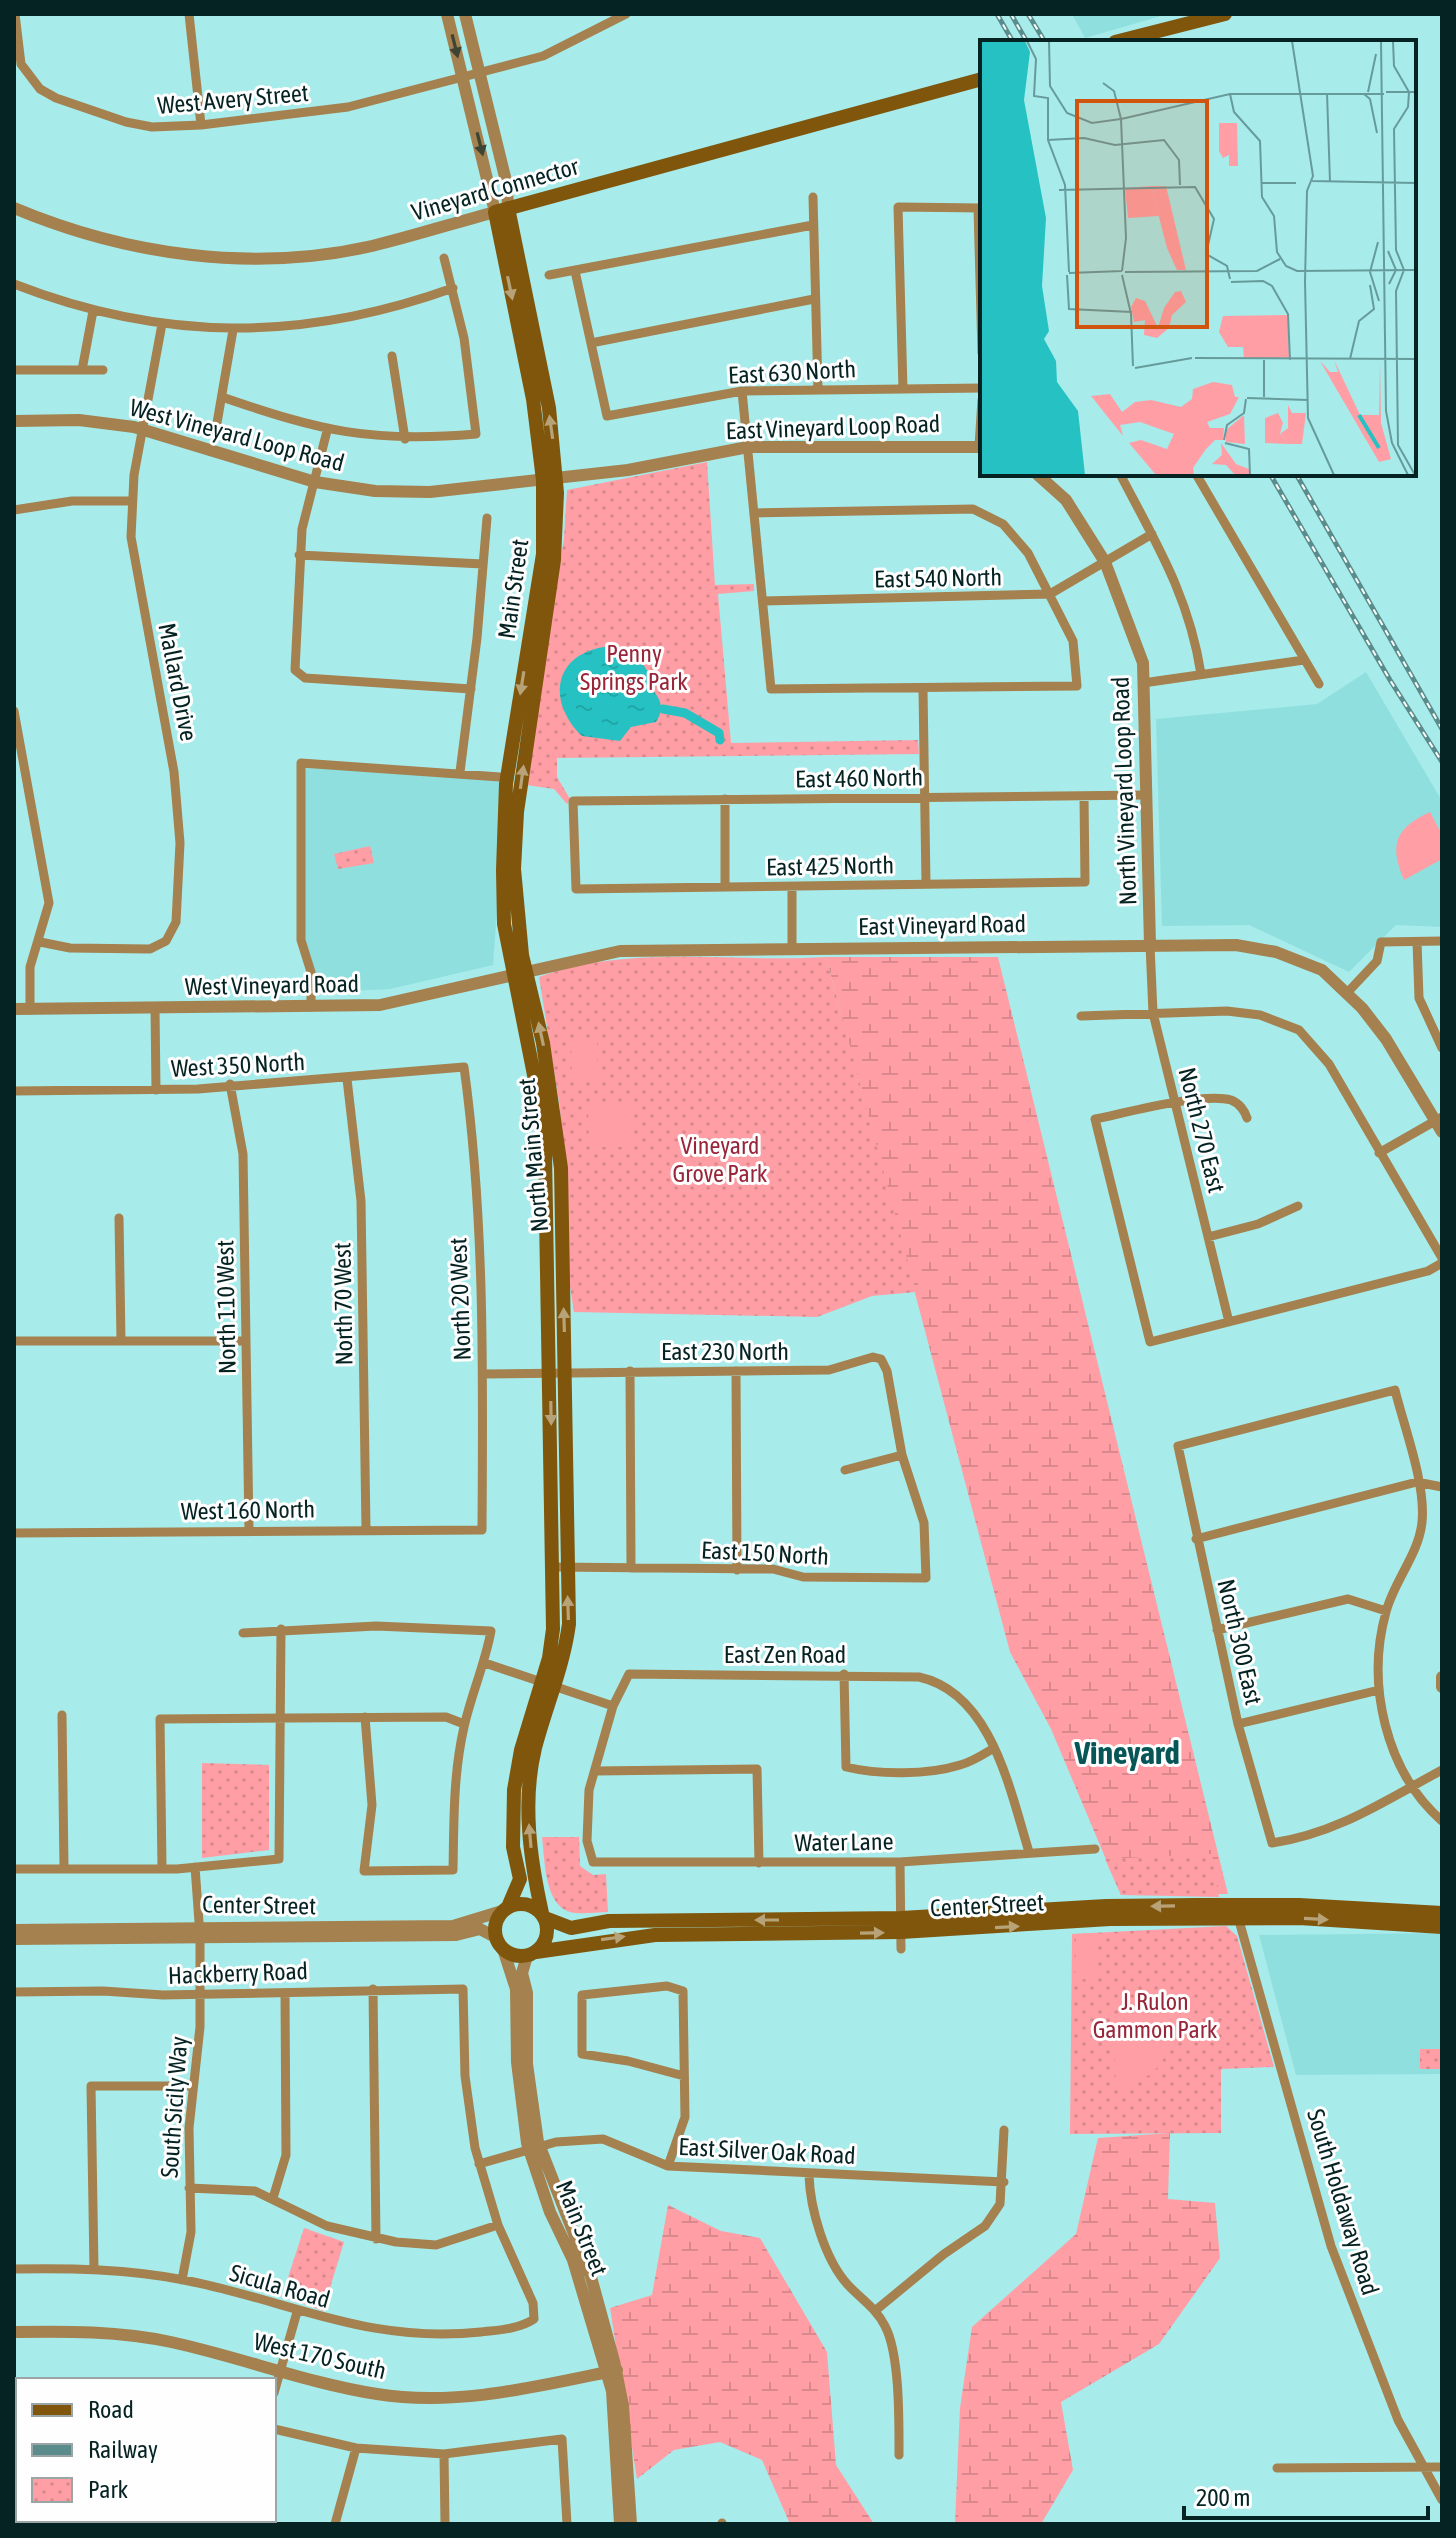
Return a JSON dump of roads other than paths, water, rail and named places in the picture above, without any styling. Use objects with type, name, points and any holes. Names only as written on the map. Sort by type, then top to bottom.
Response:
[{"type":"main road","points":[[1123,40],[1225,14]]},
{"type":"main road","name":"Vineyard Connector","points":[[502,210],[980,80]]},
{"type":"main road","name":"Main Street","points":[[502,210],[549,408],[554,560]]},
{"type":"main road","name":"Main Street","points":[[520,972],[504,924],[505,797],[540,574],[550,479]]},
{"type":"main road","name":"North Main Street","points":[[544,1916],[528,1827],[536,1746],[565,1659],[569,1624],[560,1567],[550,1372],[545,1153],[520,972],[514,869],[517,812],[554,560]]},
{"type":"main road","name":"North Main Street","points":[[505,1909],[520,1879],[513,1847],[514,1790],[521,1750],[553,1629],[560,1567],[567,1372],[561,1168],[552,1094],[520,972]]},
{"type":"main road","points":[[527,1904],[544,1916],[547,1934],[531,1954],[499,1943],[496,1922],[505,1909],[527,1904]]},
{"type":"main road","points":[[1345,1920],[1350,1915],[1390,1918],[1397,1910]]},
{"type":"main road","name":"Center Street","points":[[531,1954],[624,1936],[1238,1912],[1397,1910],[1442,1917]]},
{"type":"main road","name":"Center Street","points":[[1238,1912],[1345,1920],[1442,1917]]},
{"type":"main road","name":"Center Street","points":[[544,1916],[571,1928],[609,1921],[901,1925]]},
{"type":"street","name":"West Avery Street","points":[[15,14],[21,64],[40,89],[70,103],[143,126],[201,125],[339,110],[543,56],[626,14]]},
{"type":"street","points":[[189,14],[201,125]]},
{"type":"street","points":[[447,14],[502,210]]},
{"type":"street","points":[[465,14],[507,185],[502,210]]},
{"type":"street","points":[[813,197],[818,390]]},
{"type":"street","points":[[903,389],[898,207],[980,208]]},
{"type":"street","name":"Vineyard Connector","points":[[14,208],[63,227],[123,244],[235,258],[306,255],[371,246],[502,210]]},
{"type":"street","points":[[549,275],[813,225]]},
{"type":"street","points":[[222,397],[327,431],[405,439],[476,434],[467,357],[444,258]]},
{"type":"street","points":[[575,271],[591,343],[814,299]]},
{"type":"street","points":[[14,284],[93,311],[162,324],[233,330],[282,329],[333,321],[453,288]]},
{"type":"street","points":[[82,370],[93,311]]},
{"type":"street","name":"Mallard Drive","points":[[40,942],[70,948],[150,949],[166,941],[176,922],[180,834],[171,749],[133,556],[131,501],[162,324]]},
{"type":"street","points":[[217,423],[233,330]]},
{"type":"street","name":"East 630 North","points":[[591,343],[607,416],[742,391],[980,388]]},
{"type":"street","points":[[392,356],[405,439]]},
{"type":"street","points":[[14,370],[103,370]]},
{"type":"street","points":[[742,391],[771,689],[1077,686],[1073,641],[1028,553],[1003,524],[973,509],[755,513]]},
{"type":"street","name":"West Vineyard Loop Road","points":[[14,421],[79,420],[145,429],[315,482],[375,491],[430,492],[550,479]]},
{"type":"street","points":[[327,431],[299,555],[295,670],[305,678],[471,689]]},
{"type":"street","name":"East Vineyard Loop Road","points":[[550,479],[628,470],[748,447],[980,446]]},
{"type":"street","name":"North Vineyard Loop Road","points":[[1039,476],[1066,500],[1105,562],[1143,663],[1150,945]]},
{"type":"street","points":[[1121,476],[1179,585],[1195,636],[1201,674]]},
{"type":"street","points":[[1197,476],[1319,684]]},
{"type":"street","points":[[14,510],[72,501],[131,501]]},
{"type":"street","points":[[460,772],[487,518]]},
{"type":"street","name":"East 540 North","points":[[764,601],[1002,598],[1050,594],[1152,534]]},
{"type":"street","points":[[299,555],[483,564]]},
{"type":"street","points":[[1143,683],[1304,660]]},
{"type":"street","points":[[923,689],[926,884]]},
{"type":"street","points":[[14,711],[49,903],[40,942],[30,967],[30,1010]]},
{"type":"street","points":[[311,1007],[311,972],[301,940],[301,763],[500,777]]},
{"type":"street","name":"East 460 North","points":[[576,889],[573,801],[1146,795]]},
{"type":"street","name":"East 425 North","points":[[576,889],[1085,882],[1084,796]]},
{"type":"street","points":[[725,799],[725,887]]},
{"type":"street","points":[[792,888],[792,948]]},
{"type":"street","points":[[1346,994],[1377,961],[1381,942],[1442,941]]},
{"type":"street","points":[[1417,942],[1419,998],[1442,1047]]},
{"type":"street","name":"North 270 East","points":[[1150,945],[1153,1013],[1229,1322]]},
{"type":"street","name":"East Vineyard Road","points":[[520,972],[620,951],[1236,945],[1276,952],[1322,970],[1386,1039],[1440,1123]]},
{"type":"street","name":"West Vineyard Road","points":[[14,1009],[380,1005],[520,972]]},
{"type":"street","points":[[155,1008],[156,1090]]},
{"type":"street","points":[[1081,1016],[1227,1011],[1260,1015],[1299,1030],[1329,1064],[1442,1261],[1428,1271],[1150,1342],[1095,1119],[1175,1102],[1231,1100],[1244,1109],[1247,1118]]},
{"type":"street","name":"West 350 North","points":[[14,1091],[156,1090],[347,1079],[464,1067]]},
{"type":"street","name":"North 20 West","points":[[464,1067],[474,1143],[483,1374],[482,1530]]},
{"type":"street","name":"North 70 West","points":[[347,1079],[361,1201],[366,1529]]},
{"type":"street","name":"North 110 West","points":[[230,1084],[243,1154],[249,1530]]},
{"type":"street","points":[[1379,1153],[1440,1123]]},
{"type":"street","points":[[1208,1237],[1258,1224],[1298,1206]]},
{"type":"street","points":[[119,1218],[121,1341]]},
{"type":"street","points":[[14,1341],[246,1341]]},
{"type":"street","name":"East 230 North","points":[[483,1374],[829,1370],[873,1357],[881,1359],[887,1371],[902,1455]]},
{"type":"street","points":[[630,1371],[631,1568]]},
{"type":"street","points":[[736,1371],[737,1570]]},
{"type":"street","name":"North 300 East","points":[[1413,1787],[1341,1826],[1302,1839],[1272,1843],[1238,1724],[1178,1446],[1395,1390],[1417,1482]]},
{"type":"street","points":[[845,1470],[902,1455]]},
{"type":"street","name":"East 150 North","points":[[560,1567],[773,1569],[803,1577],[926,1578],[924,1523],[902,1455]]},
{"type":"street","points":[[1417,1482],[1422,1510],[1420,1537],[1386,1611],[1379,1690],[1393,1749],[1413,1787],[1442,1821]]},
{"type":"street","points":[[1196,1539],[1417,1482],[1442,1487]]},
{"type":"street","name":"West 160 North","points":[[14,1533],[482,1530]]},
{"type":"street","points":[[1217,1630],[1348,1599],[1386,1611]]},
{"type":"street","points":[[243,1633],[376,1626],[491,1631],[485,1663],[464,1724],[454,1780],[453,1870],[364,1871],[372,1805],[365,1717]]},
{"type":"street","points":[[14,1869],[195,1867],[279,1859],[281,1629]]},
{"type":"street","points":[[485,1663],[556,1684],[613,1706],[597,1771],[757,1769],[759,1863]]},
{"type":"street","name":"East Zen Road","points":[[613,1706],[629,1674],[919,1677],[940,1682],[968,1707],[994,1748]]},
{"type":"street","points":[[844,1674],[846,1767],[862,1770],[936,1770],[962,1765],[994,1748],[1029,1852]]},
{"type":"street","points":[[1442,1677],[1442,1687]]},
{"type":"street","points":[[1238,1724],[1379,1690]]},
{"type":"street","points":[[62,1715],[64,1868]]},
{"type":"street","points":[[162,1868],[160,1719],[446,1717],[464,1724]]},
{"type":"street","points":[[1413,1787],[1442,1770]]},
{"type":"street","name":"Water Lane","points":[[597,1771],[589,1790],[587,1841],[593,1862],[900,1862],[1095,1849]]},
{"type":"street","points":[[900,1862],[901,1949]]},
{"type":"street","name":"South Sicily Way","points":[[182,2280],[191,2232],[191,2086],[200,2027],[200,1931],[195,1867]]},
{"type":"street","name":"Center Street","points":[[14,1939],[200,1931],[453,1926],[505,1909]]},
{"type":"street","name":"South Holdaway Road","points":[[1238,1912],[1331,2246],[1398,2420],[1442,2500]]},
{"type":"street","name":"Center Street","points":[[14,1930],[456,1935],[480,1929],[499,1943]]},
{"type":"street","name":"Main Street","points":[[499,1943],[516,1989],[517,2062],[550,2212],[573,2260],[623,2406],[631,2524]]},
{"type":"street","name":"Main Street","points":[[531,1954],[522,1973],[527,1993],[527,2064],[535,2149]]},
{"type":"street","points":[[668,2166],[685,2117],[683,1991],[667,1986],[582,1995],[582,2054],[628,2061],[684,2076]]},
{"type":"street","points":[[373,1989],[376,2239]]},
{"type":"street","name":"Hackberry Road","points":[[14,1992],[199,1994],[463,1989],[465,2076],[479,2164]]},
{"type":"street","points":[[273,2198],[286,2155],[285,1993]]},
{"type":"street","points":[[94,2269],[91,2086],[191,2086]]},
{"type":"street","points":[[876,2310],[944,2254],[985,2226],[1000,2204],[1004,2182],[1004,2130]]},
{"type":"street","name":"East Silver Oak Road","points":[[479,2164],[582,2138],[603,2139],[668,2166],[1004,2182]]},
{"type":"street","points":[[189,2188],[243,2189],[273,2198],[327,2226],[376,2239],[436,2245],[498,2225],[479,2164]]},
{"type":"street","points":[[809,2175],[810,2193],[833,2263],[846,2283],[876,2310],[887,2329],[892,2348],[899,2455]]},
{"type":"street","name":"Sicula Road","points":[[14,2269],[94,2269],[182,2280],[371,2330],[431,2335],[503,2329],[534,2319],[533,2303],[498,2225]]},
{"type":"street","points":[[276,2386],[297,2312]]},
{"type":"street","name":"West 170 South","points":[[14,2332],[88,2331],[155,2340],[377,2394],[418,2397],[509,2392],[612,2371]]},
{"type":"street","name":"Main Street","points":[[612,2371],[620,2524]]},
{"type":"street","points":[[276,2429],[356,2448],[444,2454],[562,2439],[567,2524]]},
{"type":"street","points":[[335,2524],[356,2448]]},
{"type":"street","points":[[444,2454],[445,2524]]},
{"type":"street","points":[[1277,2468],[1442,2467]]},
{"type":"water","points":[[604,647],[627,650],[642,662],[650,676],[647,684],[661,705],[656,722],[631,727],[620,741],[582,736],[571,723],[560,695],[565,670],[574,660]]},
{"type":"waterway","points":[[663,709],[685,713],[719,733],[720,740]]},
{"type":"railway","points":[[997,14],[1012,40]]},
{"type":"railway","points":[[1011,14],[1026,40]]},
{"type":"railway","points":[[1028,14],[1044,40]]},
{"type":"railway","points":[[1271,476],[1390,680],[1442,762]]},
{"type":"railway","points":[[1297,476],[1442,729]]},
{"type":"district","name":"Vineyard","points":[[1127,1752]]},
{"type":"park label","name":"Penny Springs Park","points":[[634,667]]},
{"type":"park label","name":"Vineyard Grove Park","points":[[720,1159]]},
{"type":"park label","name":"J. Rulon Gammon Park","points":[[1155,2015]]}]
